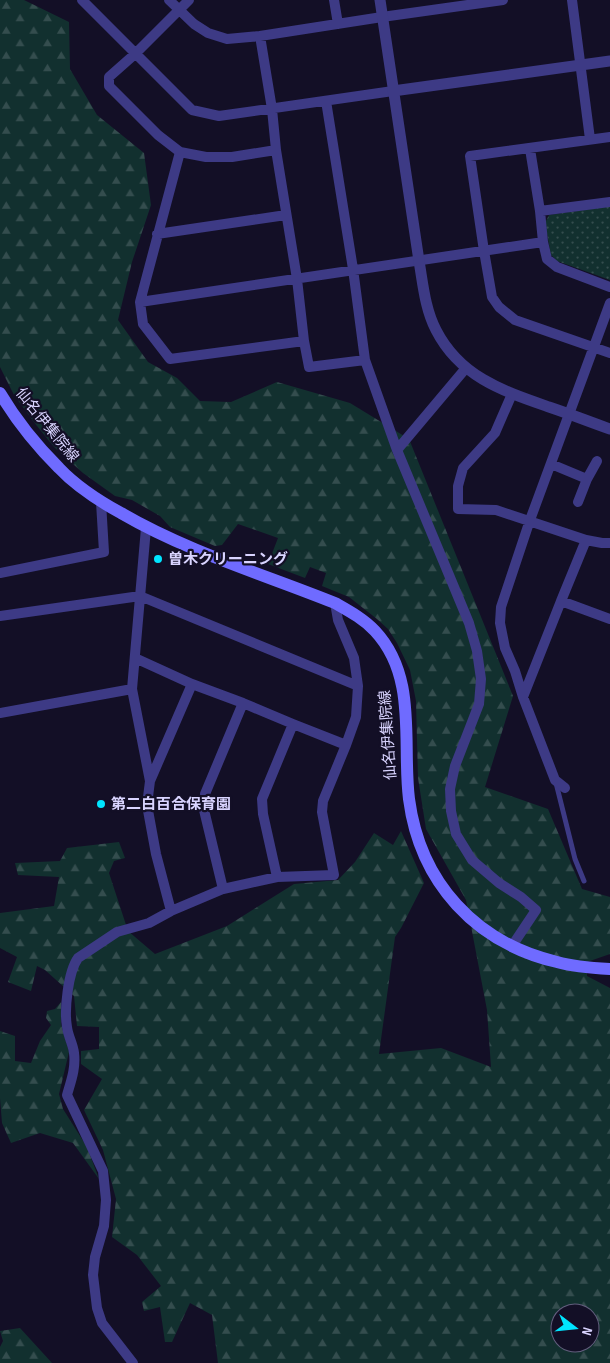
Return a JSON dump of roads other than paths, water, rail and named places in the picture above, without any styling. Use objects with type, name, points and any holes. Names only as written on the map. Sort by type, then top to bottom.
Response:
[{"type":"main road","name":"仙名伊集院線","points":[[0,393],[23,426],[60,469],[101,502],[171,540],[335,604],[352,613],[375,631],[393,658],[403,688],[406,709],[407,779],[412,819],[427,862],[440,885],[454,904],[476,923],[495,937],[512,946],[534,955],[577,967],[610,969]]},
{"type":"street","points":[[82,0],[192,110],[219,116],[610,61]]},
{"type":"street","points":[[169,0],[194,24],[208,33],[228,39],[338,24],[449,4],[503,0]]},
{"type":"street","points":[[189,0],[109,77],[108,86],[158,135],[180,152],[206,157],[223,157],[276,150]]},
{"type":"street","points":[[334,0],[338,24]]},
{"type":"street","points":[[380,0],[419,261],[426,302],[435,329],[445,346],[466,368],[484,381],[512,394],[610,429]]},
{"type":"street","points":[[572,0],[590,139]]},
{"type":"street","points":[[260,36],[309,367],[365,360]]},
{"type":"street","points":[[326,101],[353,269],[365,360],[397,450],[469,624],[477,651],[481,679],[479,704],[455,766],[450,789],[450,811],[456,834],[472,860],[499,883],[521,897],[536,910],[512,946]]},
{"type":"street","points":[[610,136],[470,156],[492,296],[499,307],[515,320],[610,353]]},
{"type":"street","points":[[530,148],[547,259],[557,267],[610,287]]},
{"type":"street","points":[[180,152],[140,302],[143,324],[170,359],[304,341]]},
{"type":"street","points":[[540,211],[610,202]]},
{"type":"street","points":[[157,234],[286,215]]},
{"type":"street","points":[[140,302],[543,242]]},
{"type":"street","points":[[565,788],[555,780],[505,648],[500,623],[501,607],[530,520],[610,303]]},
{"type":"street","points":[[397,450],[466,368]]},
{"type":"street","points":[[512,394],[495,433],[463,468],[458,486],[458,509],[496,510],[586,540],[610,543]]},
{"type":"street","points":[[578,502],[597,460]]},
{"type":"street","points":[[551,464],[587,479]]},
{"type":"street","points":[[0,573],[104,552],[101,502]]},
{"type":"street","points":[[146,528],[132,689],[150,781]]},
{"type":"street","points":[[523,697],[586,540]]},
{"type":"street","points":[[0,616],[140,596],[358,686]]},
{"type":"street","points":[[561,601],[610,619]]},
{"type":"street","points":[[133,1363],[102,1323],[97,1308],[93,1276],[95,1257],[104,1226],[106,1200],[103,1171],[67,1095],[74,1070],[74,1054],[66,1026],[66,999],[74,964],[78,958],[117,932],[149,923],[223,888],[277,877],[334,875],[322,812],[323,801],[356,717],[358,686],[354,658],[338,620],[335,604]]},
{"type":"street","points":[[135,658],[192,684],[243,702],[346,745]]},
{"type":"street","points":[[171,911],[156,854],[147,805],[150,781],[192,684]]},
{"type":"street","points":[[0,712],[132,689]]},
{"type":"street","points":[[223,888],[204,810],[204,794],[243,702]]},
{"type":"street","points":[[277,877],[263,814],[262,799],[293,724]]},
{"type":"lane","points":[[555,780],[575,859],[584,882]]},
{"type":"place","name":"曽木クリーニング","points":[[158,559]]},
{"type":"place","name":"第二白百合保育園","points":[[101,804]]}]
